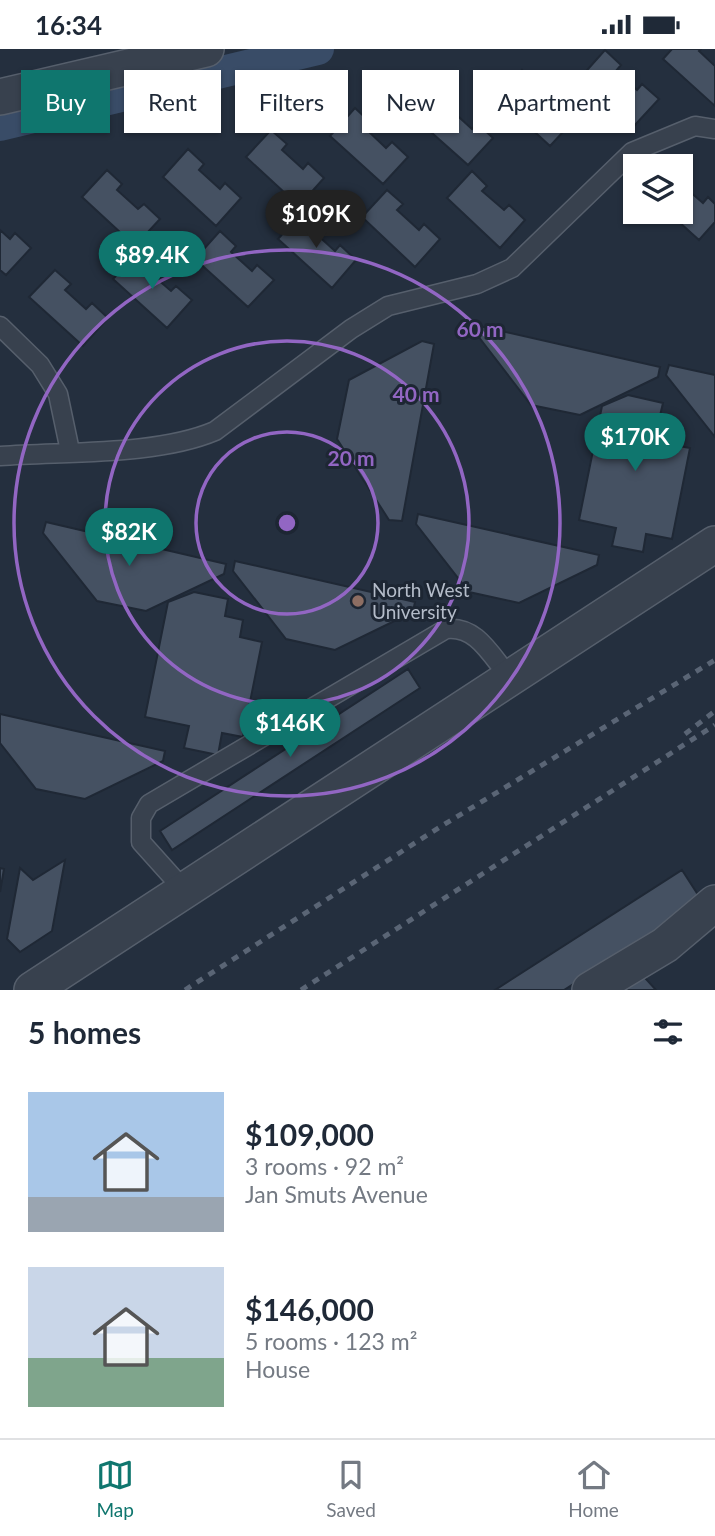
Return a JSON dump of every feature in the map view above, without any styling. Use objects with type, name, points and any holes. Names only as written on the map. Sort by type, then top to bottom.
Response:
[{"type":"street","points":[[0,97],[206,49]]},
{"type":"street","points":[[32,990],[512,680],[715,544]]},
{"type":"street","points":[[590,990],[666,945],[715,903]]},
{"type":"lane","points":[[0,456],[162,446],[190,442],[215,431],[351,329],[388,306],[477,284],[512,268],[632,152],[695,126],[715,129]]},
{"type":"lane","points":[[0,326],[40,365],[58,394],[70,451]]},
{"type":"lane","points":[[185,891],[141,842],[141,818],[149,804],[446,629],[461,627],[471,632],[512,680]]},
{"type":"building","points":[[672,49],[701,49],[699,51],[715,66],[715,106],[663,59]]},
{"type":"building","points":[[605,50],[621,65],[617,70],[587,70]]},
{"type":"building","points":[[642,84],[659,99],[635,125],[635,88],[637,90]]},
{"type":"building","points":[[355,108],[362,115],[362,133],[370,133],[386,148],[392,142],[408,157],[383,184],[330,136],[333,133],[348,133],[348,116]]},
{"type":"building","points":[[459,117],[473,128],[473,133],[488,133],[493,138],[468,165],[432,133],[459,133]]},
{"type":"building","points":[[268,133],[274,133],[287,144],[282,150],[303,169],[308,163],[324,178],[299,206],[246,157]]},
{"type":"building","points":[[536,133],[562,133],[550,146]]},
{"type":"building","points":[[188,149],[204,164],[199,170],[220,189],[225,183],[241,198],[216,226],[163,177]]},
{"type":"building","points":[[107,170],[122,184],[117,190],[138,209],[144,204],[160,219],[135,246],[82,197]]},
{"type":"building","points":[[472,171],[487,186],[482,191],[504,210],[509,205],[525,220],[500,248],[447,198]]},
{"type":"building","points":[[387,190],[403,204],[397,210],[419,230],[424,224],[440,239],[415,267],[362,217]]},
{"type":"building","points":[[693,194],[703,203],[708,197],[715,204],[715,222],[699,240],[681,224],[693,224]]},
{"type":"building","points":[[303,211],[319,226],[314,232],[335,251],[340,245],[356,260],[332,288],[278,239]]},
{"type":"building","points":[[0,230],[10,239],[15,233],[31,248],[6,275],[0,270]]},
{"type":"building","points":[[220,231],[236,246],[231,252],[252,271],[257,265],[274,280],[248,307],[195,259]]},
{"type":"building","points":[[139,252],[155,266],[149,272],[171,291],[176,286],[192,300],[167,328],[113,279]]},
{"type":"building","points":[[55,270],[71,284],[65,290],[86,309],[92,303],[108,318],[83,346],[29,297]]},
{"type":"building","points":[[479,326],[660,367],[658,377],[580,415],[531,405],[478,336]]},
{"type":"building","points":[[422,341],[434,344],[402,521],[389,520],[337,439],[349,380]]},
{"type":"building","points":[[669,365],[715,375],[715,437],[666,375]]},
{"type":"building","points":[[628,395],[663,403],[659,420],[677,423],[673,445],[690,448],[672,539],[646,534],[643,552],[612,546],[616,528],[579,520],[602,406]]},
{"type":"building","points":[[418,514],[599,555],[597,565],[519,603],[469,592],[416,524]]},
{"type":"building","points":[[46,522],[226,564],[224,574],[146,611],[97,601],[43,533]]},
{"type":"building","points":[[235,561],[415,602],[413,612],[335,650],[286,639],[233,571]]},
{"type":"building","points":[[194,592],[228,599],[225,616],[243,620],[240,637],[262,642],[243,737],[222,733],[218,755],[184,748],[189,726],[145,717],[168,602]]},
{"type":"building","points":[[408,669],[420,688],[172,850],[160,831]]},
{"type":"building","points":[[0,714],[165,751],[163,761],[85,799],[36,789],[0,743]]},
{"type":"building","points":[[65,860],[52,931],[20,952],[7,939],[20,868],[33,880]]},
{"type":"building","points":[[0,868],[4,869],[0,892]]},
{"type":"building","points":[[682,870],[702,901],[564,990],[495,990]]},
{"type":"building","points":[[636,968],[656,990],[611,990]]},
{"type":"waterway","points":[[0,125],[318,49]]},
{"type":"railway","points":[[185,990],[440,827],[715,660]]},
{"type":"railway","points":[[685,734],[715,711]]},
{"type":"railway","points":[[301,990],[715,725]]},
{"type":"place","name":"North West University","points":[[358,601]]}]
